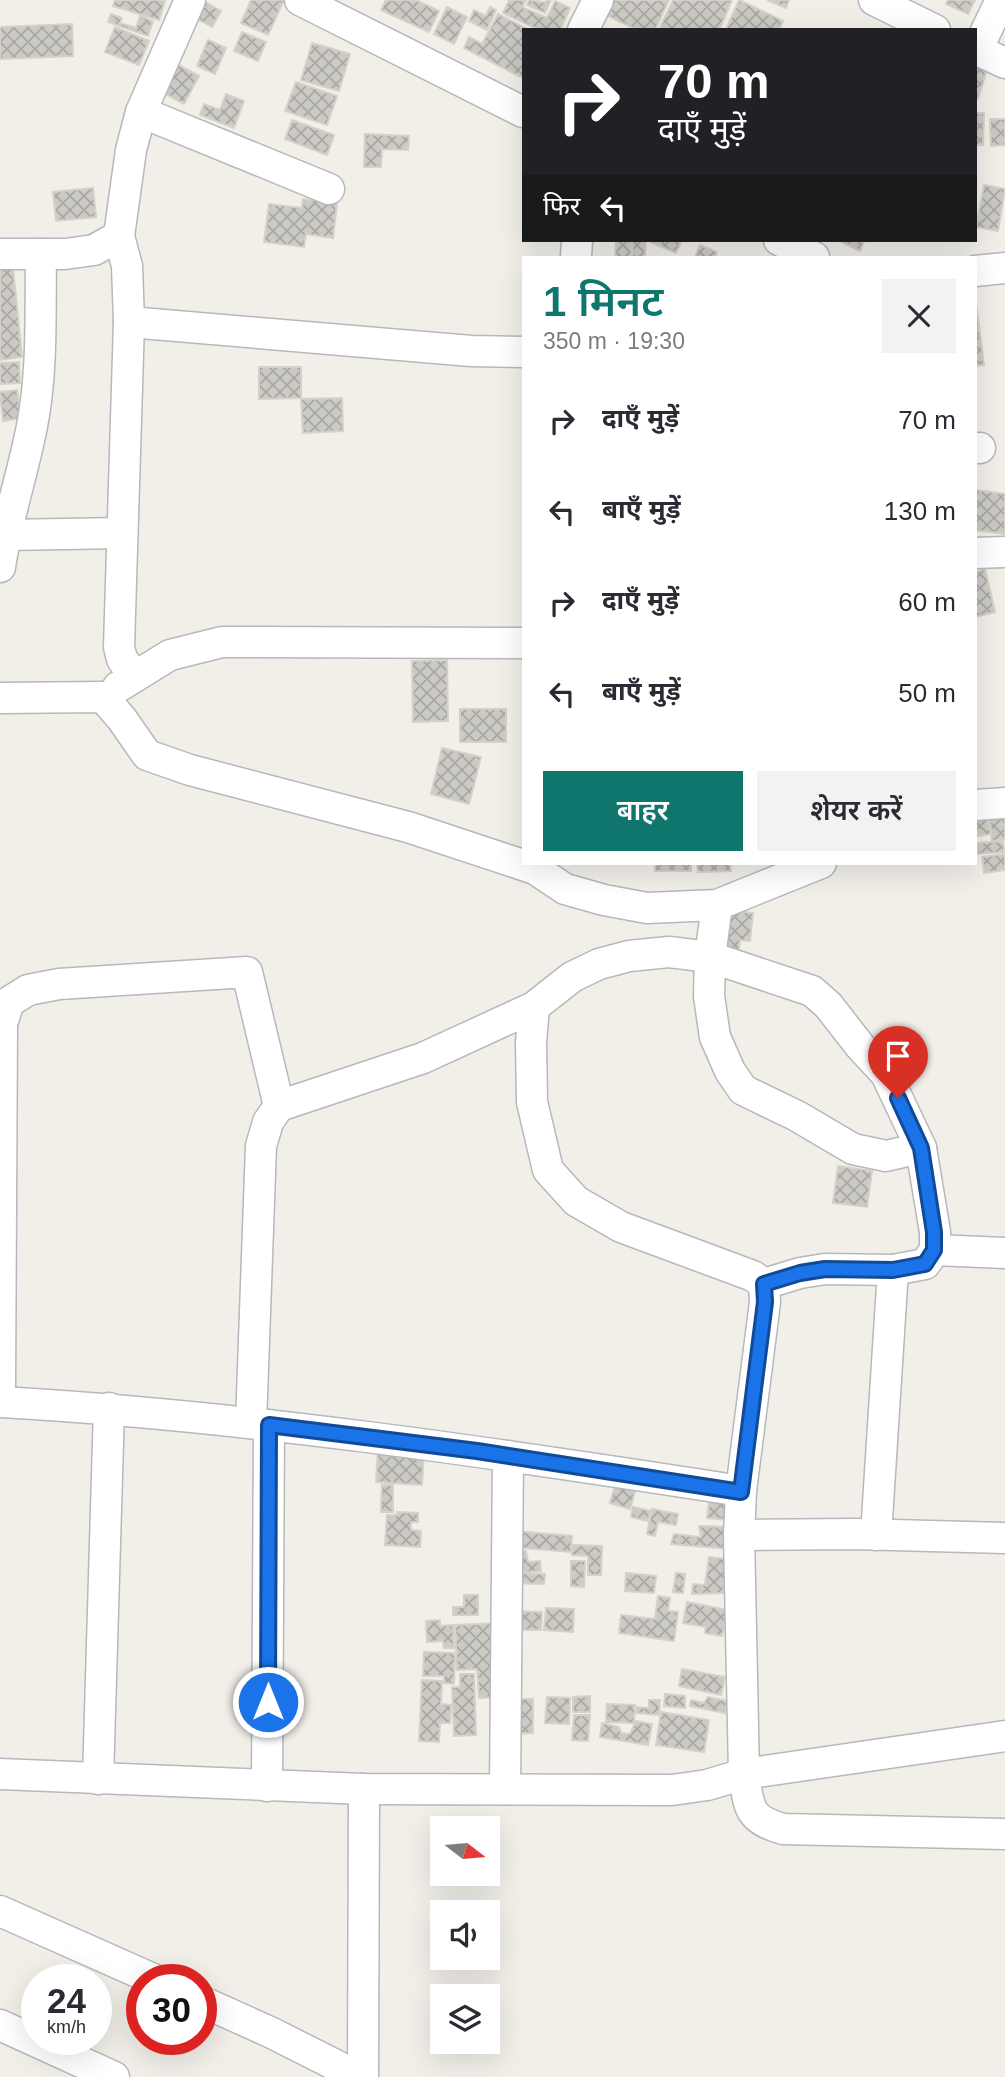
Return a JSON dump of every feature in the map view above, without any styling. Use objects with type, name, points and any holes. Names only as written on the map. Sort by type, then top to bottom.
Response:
[{"type":"street","points":[[134,676],[122,659],[119,648],[129,322],[127,266],[120,236],[131,150],[141,112],[190,0]]},
{"type":"street","points":[[300,0],[522,111]]},
{"type":"street","points":[[584,28],[598,0]]},
{"type":"street","points":[[874,0],[931,28]]},
{"type":"street","points":[[977,47],[1001,0]]},
{"type":"street","points":[[977,49],[1005,63]]},
{"type":"street","points":[[141,112],[329,189]]},
{"type":"street","points":[[0,254],[94,250],[120,236]]},
{"type":"street","points":[[783,242],[812,256]]},
{"type":"street","points":[[0,567],[5,535],[33,424],[38,374],[41,254]]},
{"type":"street","points":[[977,271],[1005,268]]},
{"type":"street","points":[[129,322],[471,351],[522,352]]},
{"type":"street","points":[[5,535],[122,533]]},
{"type":"street","points":[[977,552],[1005,552]]},
{"type":"street","points":[[0,698],[103,697],[170,655],[222,642],[522,643]]},
{"type":"street","points":[[103,697],[147,755],[190,770],[408,827],[522,862]]},
{"type":"street","points":[[977,805],[1005,803]]},
{"type":"street","points":[[535,866],[565,889],[647,908],[717,905],[816,865]]},
{"type":"street","points":[[717,905],[710,957],[709,996],[715,1037],[730,1071],[743,1090],[797,1116],[853,1149],[886,1156],[921,1148]]},
{"type":"street","points":[[267,1786],[260,1424],[261,1146],[268,1122],[279,1106],[423,1058],[534,1007],[572,977],[599,964],[629,956],[669,953],[710,957],[812,991],[828,1005],[886,1074],[921,1148],[934,1232],[934,1250],[925,1264],[893,1270],[825,1269],[764,1284]]},
{"type":"street","points":[[0,1388],[2,1024],[5,1003],[28,990],[59,984],[247,972],[279,1106]]},
{"type":"street","points":[[534,1007],[531,1042],[532,1102],[548,1170],[576,1201],[621,1227],[753,1276],[764,1284]]},
{"type":"street","points":[[934,1250],[1005,1253]]},
{"type":"street","points":[[876,1535],[893,1270]]},
{"type":"street","points":[[764,1284],[765,1302],[741,1492],[739,1535],[744,1774],[749,1804],[757,1819],[783,1829],[1005,1834]]},
{"type":"street","points":[[0,1402],[109,1408],[260,1424],[508,1456],[741,1492]]},
{"type":"street","points":[[98,1779],[109,1408]]},
{"type":"street","points":[[505,1789],[508,1456]]},
{"type":"street","points":[[739,1535],[1005,1538]]},
{"type":"street","points":[[0,1774],[364,1789],[672,1790],[707,1785],[744,1774],[1005,1736]]},
{"type":"street","points":[[217,2008],[361,2077],[364,1789]]},
{"type":"street","points":[[0,1911],[126,1967]]},
{"type":"street","points":[[0,2025],[114,2077]]},
{"type":"building","points":[[115,0],[165,0],[159,20],[113,6]]},
{"type":"building","points":[[202,0],[221,11],[212,27],[187,13]]},
{"type":"building","points":[[251,0],[284,0],[268,35],[241,23]]},
{"type":"building","points":[[386,0],[416,0],[439,11],[429,32],[381,10]]},
{"type":"building","points":[[509,0],[526,0],[522,7],[547,18],[555,1],[570,8],[561,28],[535,28],[503,13]]},
{"type":"building","points":[[529,0],[551,0],[545,13],[527,5]]},
{"type":"building","points":[[606,0],[669,0],[656,28],[633,28],[600,12]]},
{"type":"building","points":[[673,0],[732,0],[720,28],[660,28]]},
{"type":"building","points":[[739,0],[783,21],[780,28],[727,28]]},
{"type":"building","points":[[767,0],[789,0],[786,8]]},
{"type":"building","points":[[948,0],[975,0],[968,14],[946,4]]},
{"type":"building","points":[[447,7],[467,17],[454,44],[434,34]]},
{"type":"building","points":[[490,7],[496,10],[487,30],[469,21],[474,10],[486,16]]},
{"type":"building","points":[[111,14],[122,18],[120,23],[136,28],[140,16],[153,21],[148,36],[108,22]]},
{"type":"building","points":[[498,14],[525,28],[522,28],[522,77],[464,48],[469,37],[482,44]]},
{"type":"building","points":[[72,24],[73,56],[0,59],[0,27]]},
{"type":"building","points":[[115,27],[149,41],[139,65],[105,52]]},
{"type":"building","points":[[242,32],[266,42],[258,61],[234,51]]},
{"type":"building","points":[[208,40],[226,48],[215,74],[197,66]]},
{"type":"building","points":[[312,43],[350,54],[339,91],[301,80]]},
{"type":"building","points":[[977,60],[989,63],[977,99]]},
{"type":"building","points":[[173,62],[199,76],[184,104],[158,90]]},
{"type":"building","points":[[296,82],[337,96],[327,125],[285,111]]},
{"type":"building","points":[[226,94],[244,101],[234,128],[200,115],[204,104],[220,110]]},
{"type":"building","points":[[977,113],[984,113],[983,145],[977,145]]},
{"type":"building","points":[[990,119],[1005,119],[1005,145],[991,146]]},
{"type":"building","points":[[292,120],[334,135],[327,155],[285,139]]},
{"type":"building","points":[[365,134],[409,136],[408,150],[382,149],[381,167],[364,167]]},
{"type":"building","points":[[984,185],[1005,189],[998,231],[977,227]]},
{"type":"building","points":[[93,188],[96,217],[56,221],[53,192]]},
{"type":"building","points":[[303,199],[337,203],[333,238],[306,234],[304,247],[264,242],[269,204],[302,208]]},
{"type":"building","points":[[616,242],[632,242],[631,256],[615,256]]},
{"type":"building","points":[[633,242],[646,242],[645,256],[632,256]]},
{"type":"building","points":[[650,242],[681,242],[676,253]]},
{"type":"building","points":[[842,242],[864,242],[860,251]]},
{"type":"building","points":[[700,245],[717,252],[715,256],[695,256]]},
{"type":"building","points":[[12,258],[22,357],[0,360],[0,259]]},
{"type":"building","points":[[977,311],[984,365],[977,366]]},
{"type":"building","points":[[19,362],[20,383],[0,384],[0,363]]},
{"type":"building","points":[[259,367],[301,367],[301,398],[259,399]]},
{"type":"building","points":[[17,390],[21,418],[3,421],[0,392]]},
{"type":"building","points":[[342,398],[343,431],[303,433],[301,399]]},
{"type":"building","points":[[977,490],[1005,494],[1005,534],[977,530]]},
{"type":"building","points":[[985,569],[995,612],[977,616],[977,571]]},
{"type":"building","points":[[447,660],[448,721],[413,722],[412,661]]},
{"type":"building","points":[[460,709],[506,709],[506,742],[460,742]]},
{"type":"building","points":[[442,748],[481,757],[469,804],[431,794]]},
{"type":"building","points":[[989,812],[1005,815],[1005,839],[992,841]]},
{"type":"building","points":[[987,815],[991,834],[977,836],[977,817]]},
{"type":"building","points":[[1003,841],[1004,852],[977,854],[977,843]]},
{"type":"building","points":[[1005,854],[1005,870],[984,873],[982,857]]},
{"type":"building","points":[[655,865],[691,865],[691,871],[655,871]]},
{"type":"building","points":[[697,865],[730,865],[731,871],[698,872]]},
{"type":"building","points":[[729,910],[753,913],[750,941],[740,940],[738,956],[725,954]]},
{"type":"building","points":[[838,1166],[872,1171],[867,1207],[833,1203]]},
{"type":"building","points":[[378,1448],[424,1450],[422,1485],[376,1482]]},
{"type":"building","points":[[617,1479],[637,1484],[630,1509],[610,1503]]},
{"type":"building","points":[[382,1485],[393,1485],[393,1512],[381,1512]]},
{"type":"building","points":[[710,1496],[732,1498],[730,1520],[707,1518]]},
{"type":"building","points":[[633,1507],[651,1511],[648,1521],[631,1517]]},
{"type":"building","points":[[652,1509],[678,1514],[676,1525],[658,1522],[655,1536],[647,1534]]},
{"type":"building","points":[[397,1512],[418,1513],[418,1522],[411,1522],[411,1530],[421,1531],[420,1547],[385,1545],[387,1515],[397,1515]]},
{"type":"building","points":[[699,1526],[727,1527],[729,1549],[671,1544],[674,1534],[701,1537]]},
{"type":"building","points":[[514,1531],[572,1536],[571,1552],[512,1547]]},
{"type":"building","points":[[572,1545],[602,1546],[601,1575],[588,1575],[588,1556],[572,1555]]},
{"type":"building","points":[[526,1551],[528,1562],[540,1561],[541,1571],[517,1573],[516,1552]]},
{"type":"building","points":[[709,1557],[726,1559],[723,1593],[692,1594],[693,1584],[705,1585]]},
{"type":"building","points":[[571,1561],[585,1561],[584,1587],[571,1586]]},
{"type":"building","points":[[511,1573],[545,1574],[544,1584],[511,1583]]},
{"type":"building","points":[[626,1573],[656,1576],[654,1593],[625,1591]]},
{"type":"building","points":[[676,1573],[685,1574],[683,1593],[673,1592]]},
{"type":"building","points":[[464,1595],[478,1595],[478,1615],[453,1615],[453,1607],[464,1607]]},
{"type":"building","points":[[658,1596],[670,1598],[668,1611],[678,1612],[674,1641],[619,1633],[621,1615],[655,1619]]},
{"type":"building","points":[[687,1602],[727,1610],[722,1636],[705,1633],[706,1627],[683,1623]]},
{"type":"building","points":[[546,1608],[574,1609],[573,1632],[544,1630]]},
{"type":"building","points":[[507,1611],[542,1612],[541,1630],[507,1630]]},
{"type":"building","points":[[440,1620],[440,1626],[453,1625],[454,1648],[444,1648],[443,1641],[427,1642],[426,1621]]},
{"type":"building","points":[[499,1623],[502,1697],[479,1698],[477,1669],[457,1670],[455,1625]]},
{"type":"building","points":[[424,1652],[455,1653],[454,1684],[444,1683],[444,1676],[423,1676]]},
{"type":"building","points":[[682,1669],[725,1677],[721,1695],[679,1686]]},
{"type":"building","points":[[460,1674],[474,1674],[476,1735],[454,1736],[452,1687],[460,1687]]},
{"type":"building","points":[[422,1680],[442,1681],[441,1704],[451,1705],[450,1723],[440,1723],[439,1742],[419,1741]]},
{"type":"building","points":[[665,1694],[685,1696],[685,1708],[664,1706]]},
{"type":"building","points":[[590,1696],[590,1712],[573,1712],[573,1697]]},
{"type":"building","points":[[547,1697],[570,1698],[569,1724],[545,1723]]},
{"type":"building","points":[[708,1697],[727,1701],[725,1713],[690,1706],[691,1700],[704,1703]]},
{"type":"building","points":[[507,1699],[533,1699],[533,1733],[508,1734]]},
{"type":"building","points":[[649,1700],[660,1700],[659,1715],[636,1713],[637,1707],[649,1708]]},
{"type":"building","points":[[607,1704],[635,1705],[634,1723],[606,1722]]},
{"type":"building","points":[[661,1712],[709,1720],[704,1752],[656,1745]]},
{"type":"building","points":[[574,1715],[590,1715],[588,1741],[572,1740]]},
{"type":"building","points":[[636,1721],[652,1724],[648,1745],[600,1737],[602,1723],[619,1727],[621,1733],[630,1734]]},
{"type":"route","points":[[268,1702],[269,1425],[477,1451],[741,1492],[765,1302],[764,1284],[825,1269],[893,1270],[925,1264],[934,1250],[934,1232],[921,1148],[898,1098]]}]
